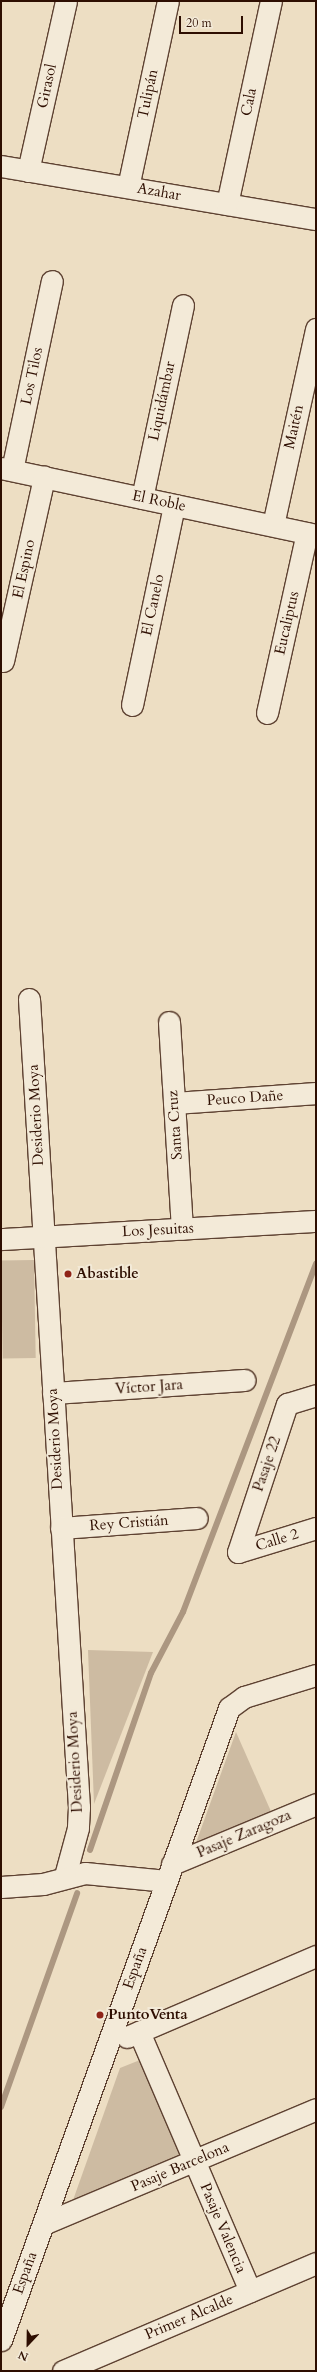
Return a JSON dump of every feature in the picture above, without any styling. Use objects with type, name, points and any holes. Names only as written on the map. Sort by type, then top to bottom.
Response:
[{"type":"street","name":"Girasol","points":[[28,170],[66,1]]},
{"type":"street","name":"Tulipán","points":[[128,187],[168,1]]},
{"type":"street","name":"Cala","points":[[227,204],[271,1]]},
{"type":"street","name":"Azahar","points":[[1,166],[316,219]]},
{"type":"street","name":"Los Tilos","points":[[7,469],[52,281]]},
{"type":"street","name":"Liquidámbar","points":[[142,498],[182,305]]},
{"type":"street","name":"Maitén","points":[[273,526],[316,329]]},
{"type":"street","name":"El Roble","points":[[7,469],[312,534]]},
{"type":"street","name":"El Espino","points":[[3,660],[44,477]]},
{"type":"street","name":"El Canelo","points":[[132,705],[174,504]]},
{"type":"street","name":"Eucaliptus","points":[[267,713],[312,534]]},
{"type":"street","name":"Desiderio Moya","points":[[29,999],[79,1812],[75,1842],[65,1876]]},
{"type":"street","name":"Santa Cruz","points":[[169,1022],[182,1229]]},
{"type":"street","name":"Peuco Dañe","points":[[174,1103],[316,1093]]},
{"type":"street","name":"Los Jesuitas","points":[[1,1239],[316,1221]]},
{"type":"street","name":"Víctor Jara","points":[[53,1392],[246,1380]]},
{"type":"street","name":"Pasaje 22","points":[[238,1552],[287,1404],[316,1395]]},
{"type":"street","name":"Rey Cristián","points":[[61,1528],[197,1518]]},
{"type":"street","name":"Calle 2","points":[[238,1552],[316,1528]]},
{"type":"street","name":"España","points":[[1,2340],[230,1708],[244,1697],[316,1675]]},
{"type":"street","name":"Pasaje Zaragoza","points":[[170,1873],[316,1804]]},
{"type":"street","points":[[1,1886],[43,1884],[65,1876],[98,1873],[170,1873]]},
{"type":"street","points":[[107,2046],[316,1956]]},
{"type":"street","name":"Pasaje Valencia","points":[[139,2032],[250,2291]]},
{"type":"street","name":"Pasaje Barcelona","points":[[43,2224],[316,2109]]},
{"type":"street","name":"Primer Alcalde","points":[[63,2371],[316,2263]]},
{"type":"shaded area","points":[[34,1260],[36,1358],[3,1359],[1,1261]]},
{"type":"shaded area","points":[[88,1650],[153,1652],[94,1804]]},
{"type":"shaded area","points":[[236,1732],[273,1816],[193,1851]]},
{"type":"shaded area","points":[[140,2060],[181,2158],[72,2203],[120,2068]]},
{"type":"waterway","points":[[90,1850],[151,1673],[183,1612],[316,1264]]},
{"type":"waterway","points":[[1,2107],[77,1893]]},
{"type":"place","name":"Abastible","points":[[68,1274]]},
{"type":"place","name":"PuntoVenta","points":[[100,2015]]}]
